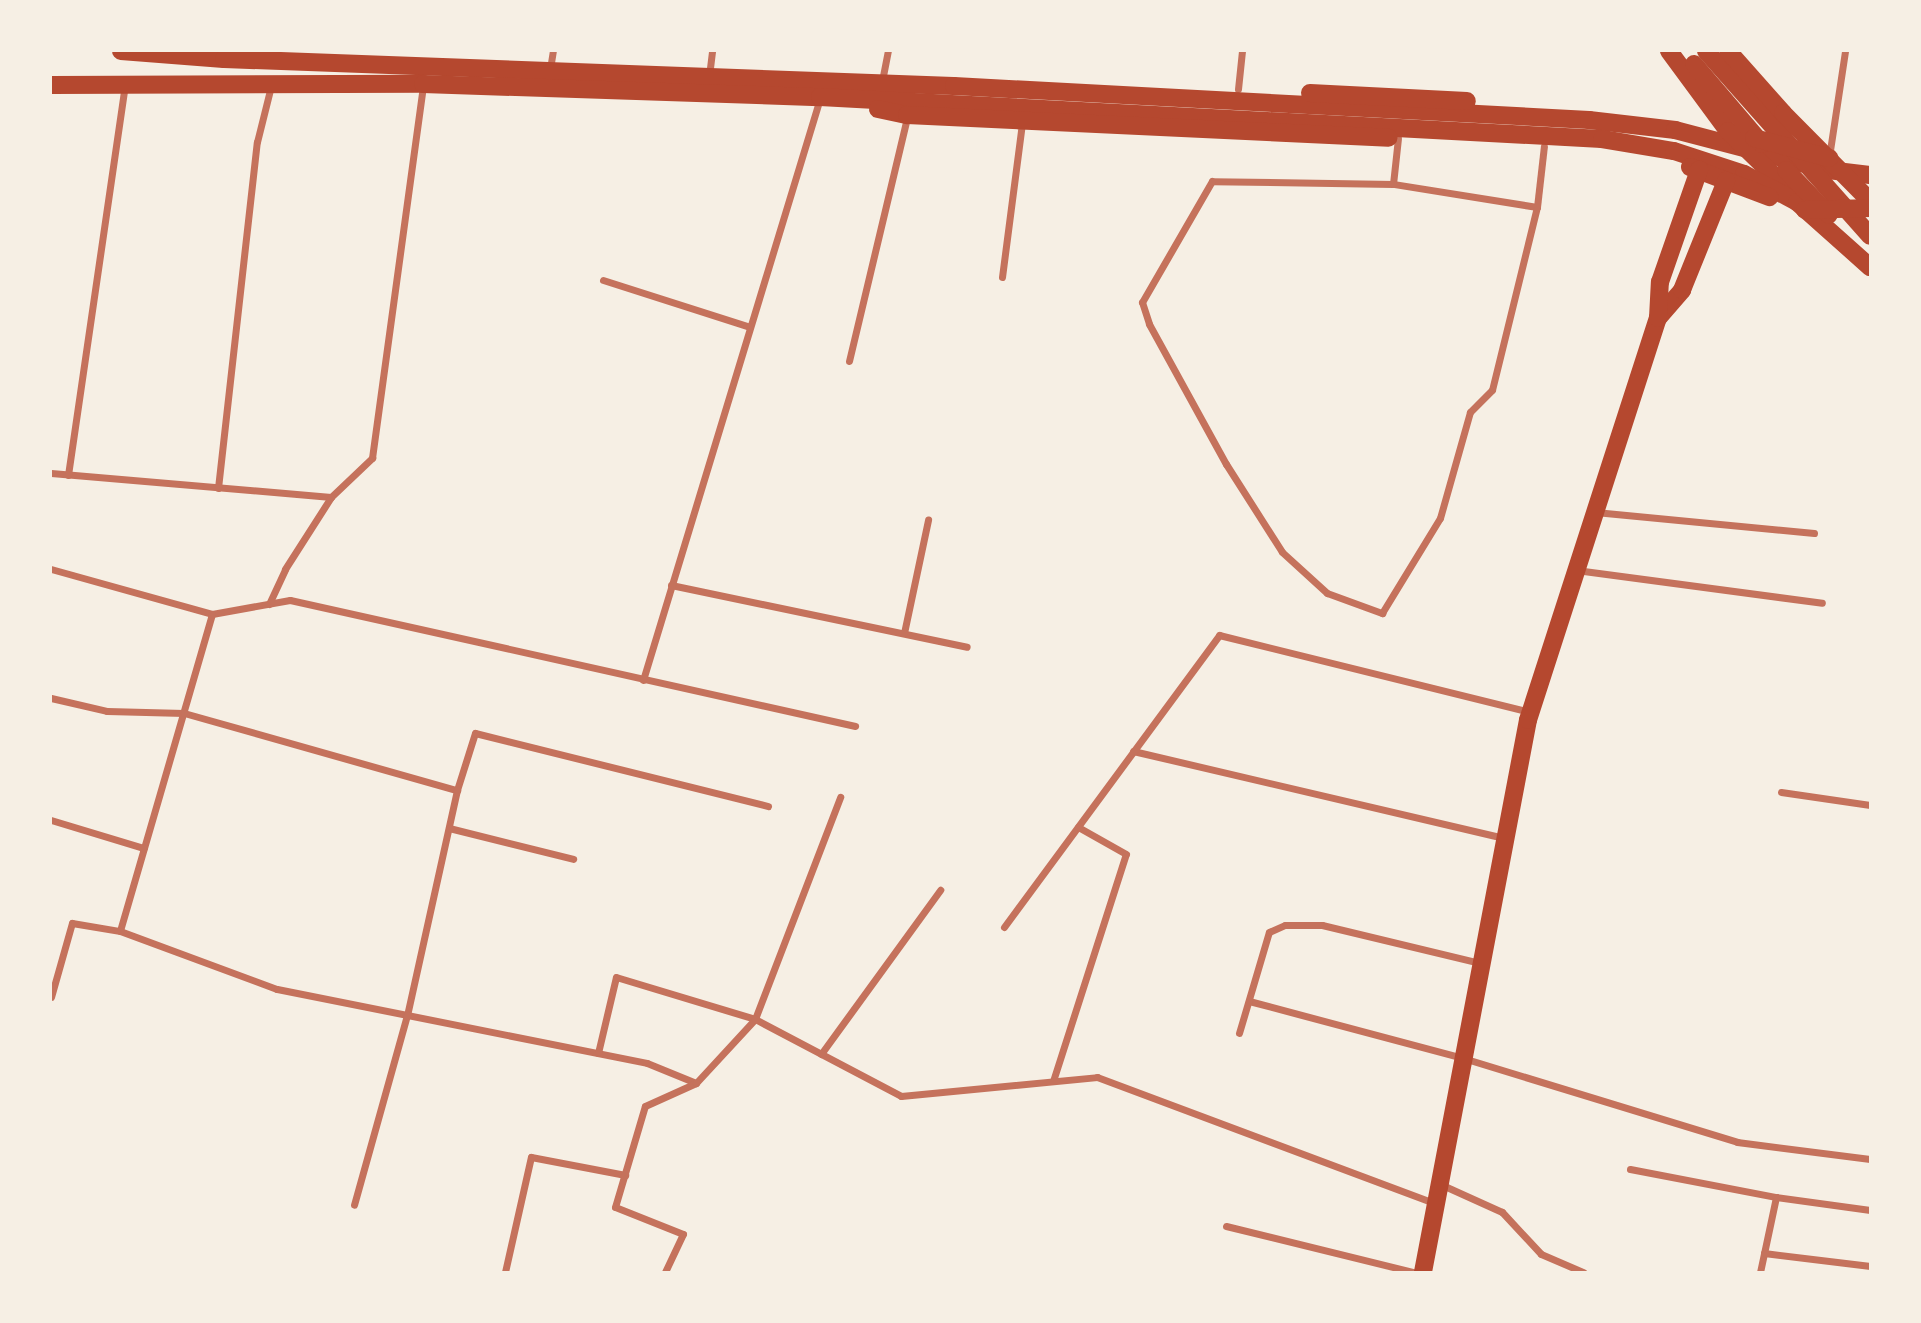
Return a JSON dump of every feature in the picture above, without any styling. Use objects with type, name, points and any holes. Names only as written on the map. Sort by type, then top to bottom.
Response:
[{"type":"main road","points":[[121,51],[551,60],[709,76],[954,86],[1612,121],[1710,138],[1790,160],[1870,175]]},
{"type":"main road","points":[[1669,51],[1728,131],[1812,212],[1870,278]]},
{"type":"main road","points":[[1684,51],[1744,125],[1870,258]]},
{"type":"main road","points":[[1706,51],[1870,236]]},
{"type":"main road","points":[[1728,51],[1870,201]]},
{"type":"main road","points":[[881,83],[954,74],[1609,109],[1728,131],[1829,158],[1870,163]]},
{"type":"main road","points":[[51,85],[272,82],[820,97],[1641,143],[1710,161],[1776,189],[1824,222],[1870,267]]},
{"type":"main road","points":[[820,97],[907,115],[1398,138],[1630,152],[1699,170],[1812,212],[1870,210]]},
{"type":"main road","points":[[1790,160],[1838,180],[1870,210]]},
{"type":"main road","points":[[1423,1272],[1530,712],[1658,318],[1660,282],[1699,170]]},
{"type":"main road","points":[[1658,318],[1682,290],[1726,181]]},
{"type":"street","points":[[709,76],[712,51]]},
{"type":"street","points":[[881,83],[888,51]]},
{"type":"street","points":[[1238,89],[1242,51]]},
{"type":"street","points":[[1829,158],[1845,51]]},
{"type":"street","points":[[218,488],[257,142],[272,82]]},
{"type":"street","points":[[269,604],[285,569],[331,497],[372,458],[423,85]]},
{"type":"street","points":[[68,475],[125,86]]},
{"type":"street","points":[[643,680],[820,97]]},
{"type":"street","points":[[849,361],[907,115]]},
{"type":"street","points":[[1002,277],[1022,121]]},
{"type":"street","points":[[1393,184],[1398,138]]},
{"type":"street","points":[[1537,207],[1393,184],[1212,181],[1142,302],[1149,324],[1226,464],[1282,552],[1327,593],[1382,613],[1440,517],[1470,412],[1492,390],[1537,207],[1544,146]]},
{"type":"street","points":[[603,280],[750,327]]},
{"type":"street","points":[[51,473],[331,497]]},
{"type":"street","points":[[1593,512],[1814,533]]},
{"type":"street","points":[[904,634],[929,520]]},
{"type":"street","points":[[51,569],[212,614],[290,600],[855,726]]},
{"type":"street","points":[[1575,569],[1822,603]]},
{"type":"street","points":[[671,585],[967,646]]},
{"type":"street","points":[[120,931],[212,614]]},
{"type":"street","points":[[1004,927],[1219,635],[1530,712]]},
{"type":"street","points":[[51,698],[107,712],[184,713],[457,790]]},
{"type":"street","points":[[354,1205],[407,1015],[457,790],[475,733],[768,806]]},
{"type":"street","points":[[1133,751],[1505,838]]},
{"type":"street","points":[[1781,792],[1870,805]]},
{"type":"street","points":[[665,1272],[683,1234],[615,1207],[645,1106],[696,1083],[755,1019],[840,797]]},
{"type":"street","points":[[51,820],[144,848]]},
{"type":"street","points":[[1053,1082],[1126,854],[1078,827]]},
{"type":"street","points":[[449,828],[573,859]]},
{"type":"street","points":[[821,1054],[940,890]]},
{"type":"street","points":[[51,998],[72,923],[120,931],[277,989],[647,1063],[696,1083]]},
{"type":"street","points":[[1239,1033],[1269,932],[1285,925],[1322,925],[1481,963]]},
{"type":"street","points":[[598,1053],[616,977],[755,1019],[901,1096],[1097,1077],[1436,1204]]},
{"type":"street","points":[[1249,1001],[1463,1058],[1737,1142],[1870,1159]]},
{"type":"street","points":[[505,1272],[531,1157],[625,1175]]},
{"type":"street","points":[[1630,1169],[1776,1197],[1870,1210]]},
{"type":"street","points":[[1440,1184],[1502,1212],[1541,1254],[1583,1272]]},
{"type":"street","points":[[1760,1272],[1776,1197]]},
{"type":"street","points":[[1226,1226],[1413,1272]]},
{"type":"street","points":[[1765,1253],[1870,1266]]}]
